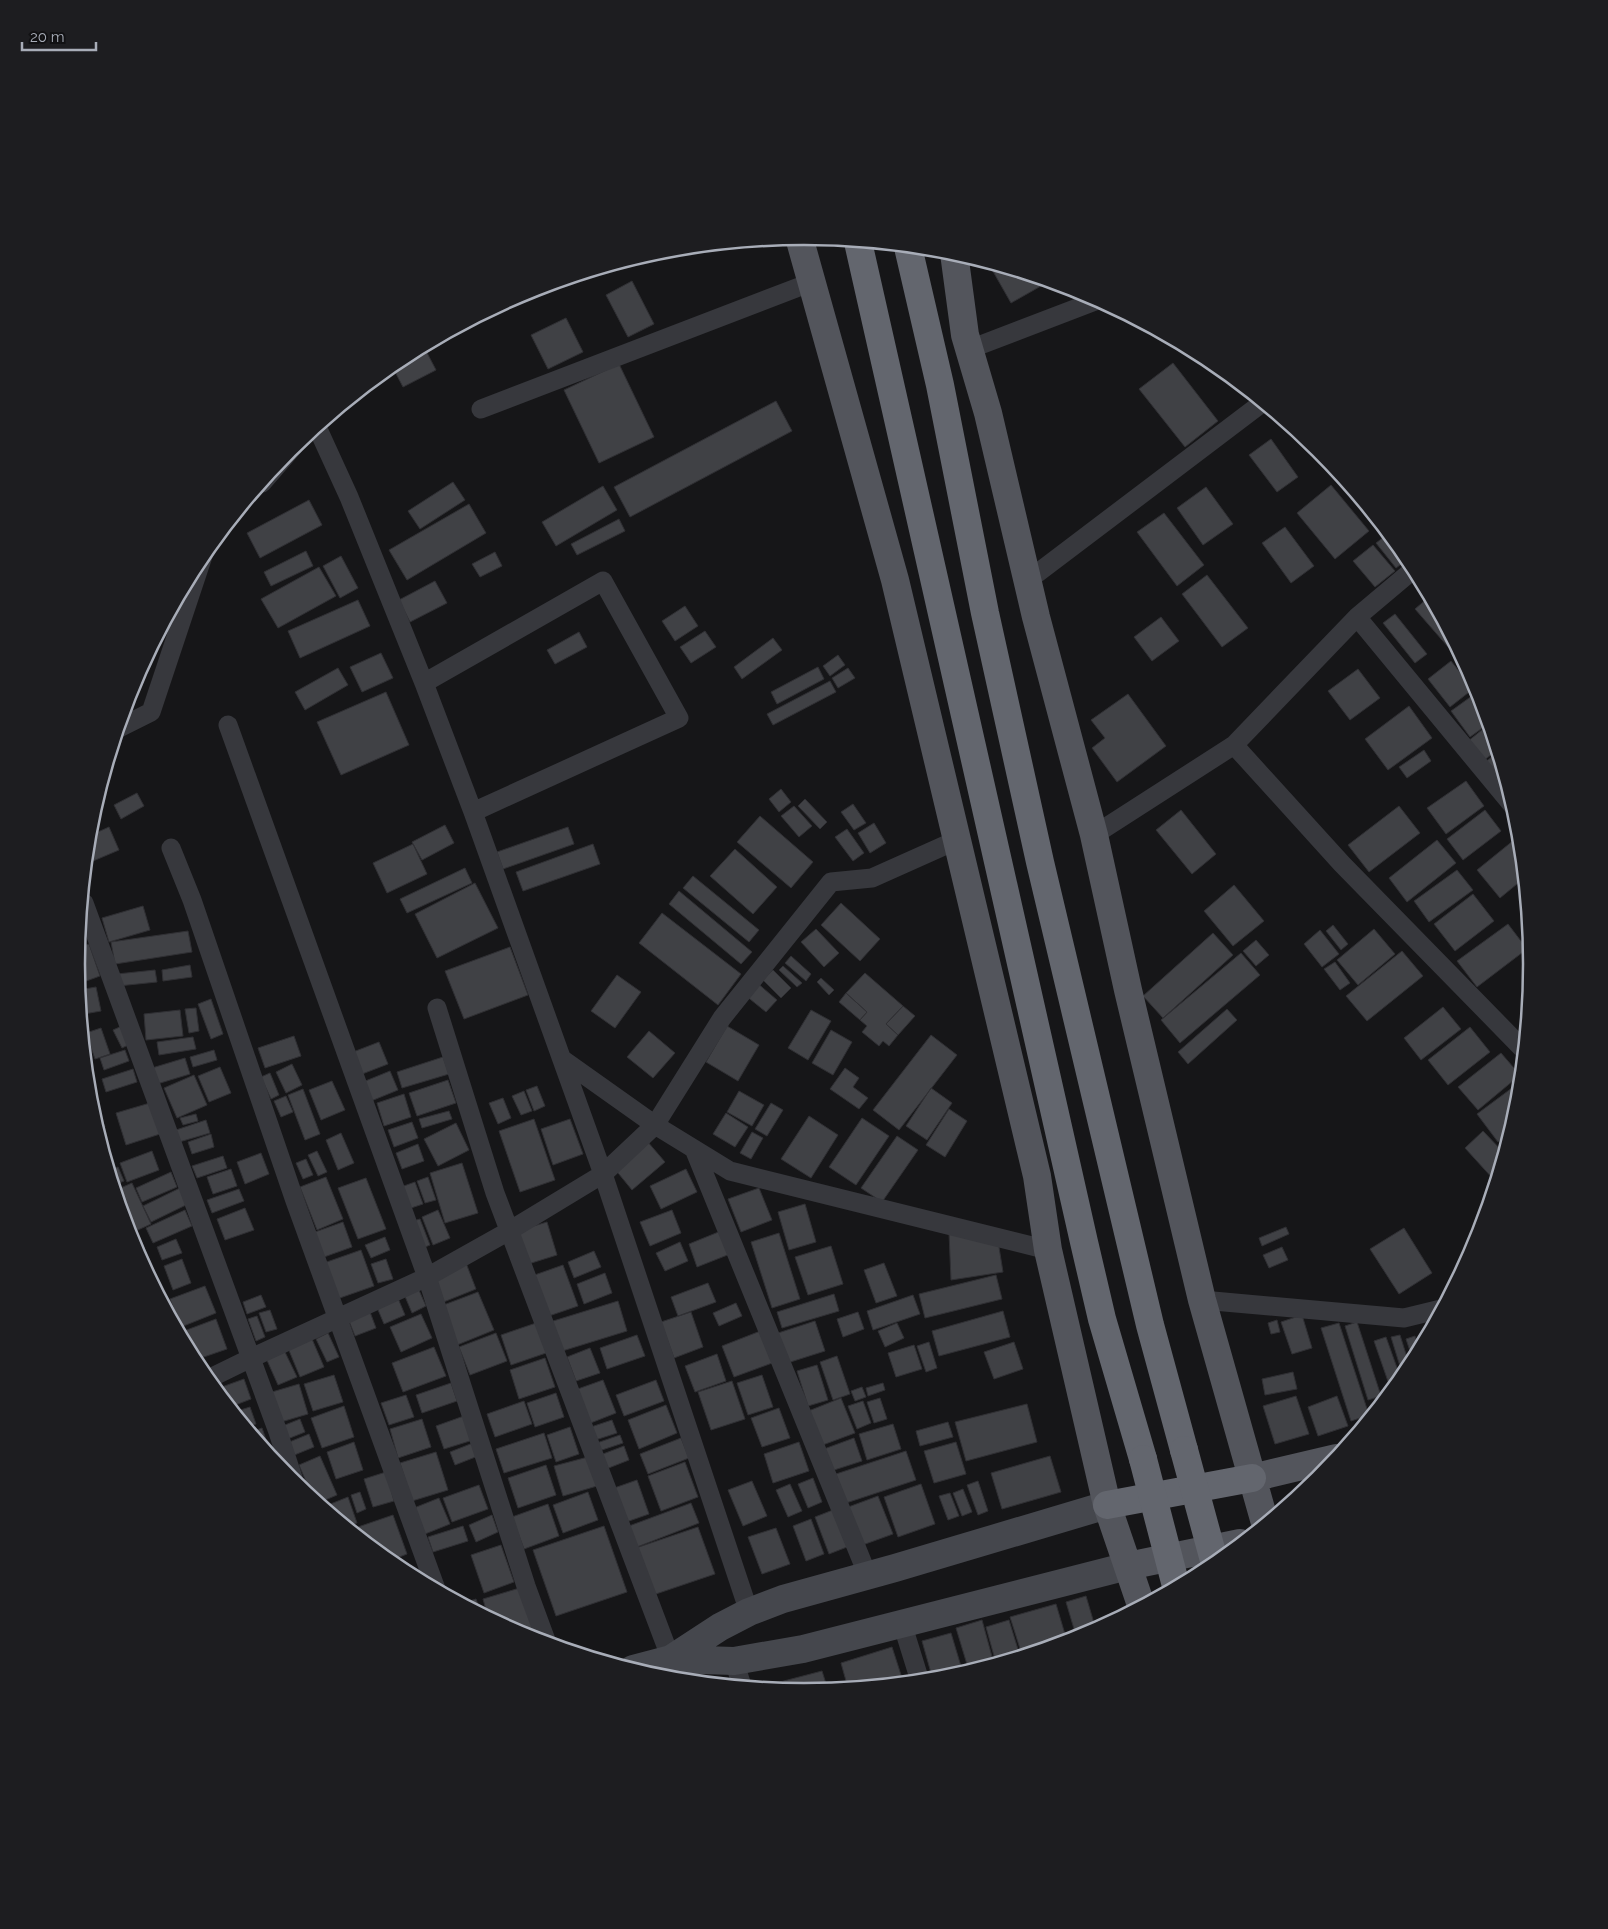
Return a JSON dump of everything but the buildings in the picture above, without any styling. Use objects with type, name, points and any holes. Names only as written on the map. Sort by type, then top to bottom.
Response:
[{"type":"highway","points":[[859,248],[1102,1319],[1143,1459],[1174,1580]]},
{"type":"highway","points":[[910,254],[940,385],[985,613],[1040,862],[1150,1325],[1213,1555]]},
{"type":"highway","points":[[1108,1505],[1252,1478]]},
{"type":"main road","points":[[801,245],[895,580],[1037,1176],[1048,1250],[1108,1505],[1139,1600]]},
{"type":"main road","points":[[955,262],[965,335],[988,413],[1027,581],[1094,835],[1128,990],[1202,1300],[1263,1517]]},
{"type":"main road","points":[[1252,1478],[1324,1461]]},
{"type":"main road","points":[[647,1666],[671,1659],[720,1627],[749,1612],[783,1599],[868,1576],[1108,1505]]},
{"type":"main road","points":[[671,1659],[738,1674],[803,1649],[902,1623],[1128,1566],[1225,1547]]},
{"type":"street","points":[[481,409],[812,282]]},
{"type":"street","points":[[970,349],[1088,304]]},
{"type":"street","points":[[1027,581],[1257,407]]},
{"type":"street","points":[[320,433],[349,497],[424,683],[473,812],[603,1174],[749,1612]]},
{"type":"street","points":[[1094,835],[1234,745],[1357,617],[1408,574]]},
{"type":"street","points":[[424,683],[603,581],[679,718],[473,812]]},
{"type":"street","points":[[126,724],[151,712],[193,586]]},
{"type":"street","points":[[1357,617],[1502,793]]},
{"type":"street","points":[[228,725],[426,1277],[523,1577],[544,1634]]},
{"type":"street","points":[[1234,745],[1342,864],[1518,1043]]},
{"type":"street","points":[[215,1376],[426,1277],[509,1231],[603,1174],[655,1125],[722,1018],[831,882],[872,878],[958,840]]},
{"type":"street","points":[[171,848],[192,900],[295,1201],[433,1580]]},
{"type":"street","points":[[87,912],[288,1465]]},
{"type":"street","points":[[437,1008],[492,1184],[671,1659]]},
{"type":"street","points":[[562,1059],[655,1125],[730,1172],[1048,1250]]},
{"type":"street","points":[[694,1149],[868,1576]]},
{"type":"street","points":[[1202,1300],[1404,1318],[1435,1310]]},
{"type":"street","points":[[902,1623],[918,1674]]}]
